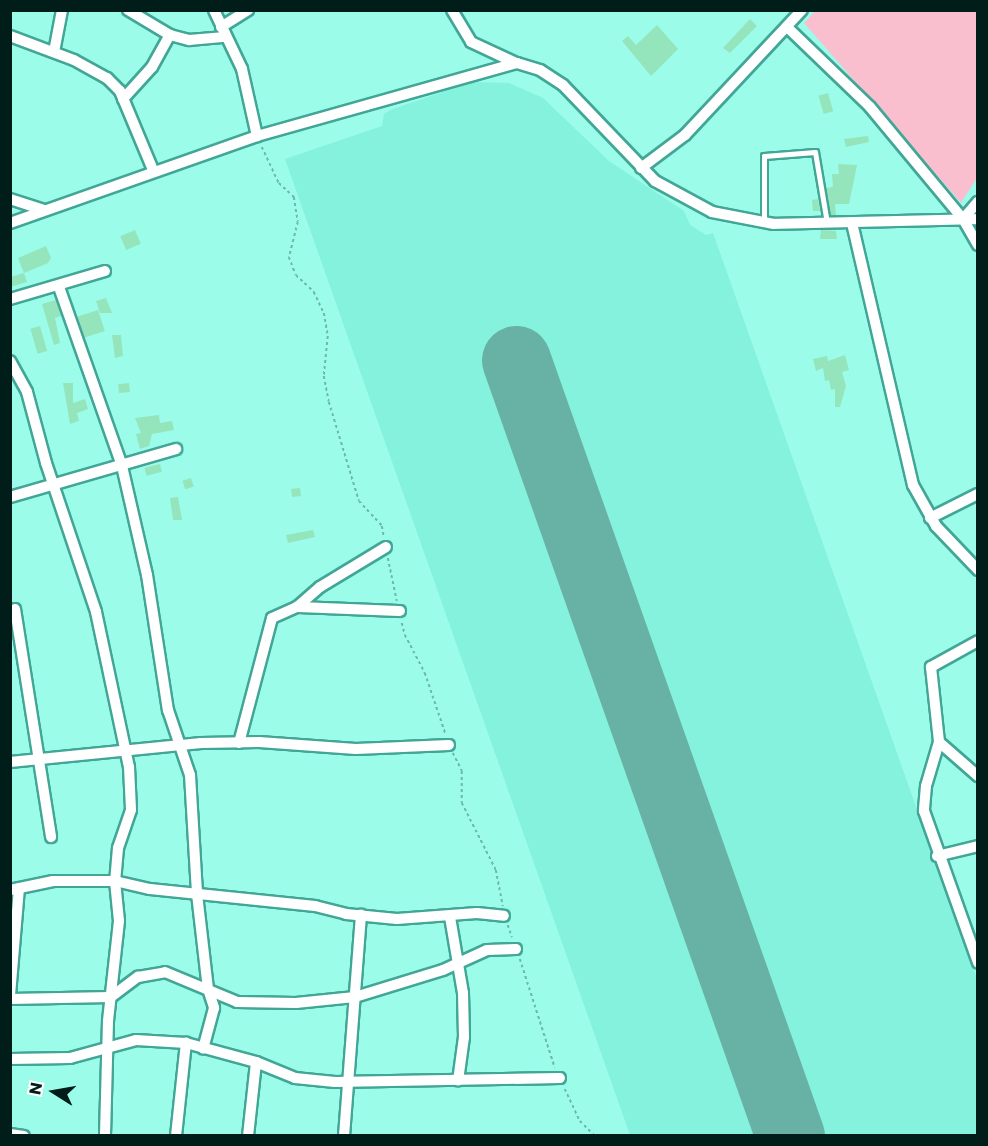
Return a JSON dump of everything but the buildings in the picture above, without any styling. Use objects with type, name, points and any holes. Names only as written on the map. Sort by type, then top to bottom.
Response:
[{"type":"street","points":[[54,52],[62,10]]},
{"type":"street","points":[[128,10],[170,35],[189,39],[223,32],[248,10]]},
{"type":"street","points":[[214,10],[242,69],[257,136]]},
{"type":"street","points":[[452,10],[471,42],[517,63],[540,70],[562,85],[655,181],[704,208],[740,220],[764,223],[978,219]]},
{"type":"street","points":[[641,168],[686,135],[802,10]]},
{"type":"street","points":[[787,27],[848,82],[963,219],[978,244]]},
{"type":"street","points":[[123,99],[152,67],[170,35]]},
{"type":"street","points":[[10,36],[54,52],[107,78],[123,99],[153,170]]},
{"type":"street","points":[[10,223],[153,170],[257,136],[517,63]]},
{"type":"street","points":[[10,199],[44,210]]},
{"type":"street","points":[[963,219],[978,202]]},
{"type":"street","points":[[852,223],[908,467],[930,518],[978,570]]},
{"type":"street","points":[[10,299],[58,287],[105,271]]},
{"type":"street","points":[[58,287],[122,466],[147,575],[168,710],[190,774],[195,814],[197,894],[208,989],[214,1008],[203,1049]]},
{"type":"street","points":[[10,361],[27,392],[53,484],[96,612],[126,752],[130,810],[118,848],[115,881],[119,921],[111,997],[105,1136]]},
{"type":"street","points":[[10,497],[176,449]]},
{"type":"street","points":[[930,518],[978,494]]},
{"type":"street","points":[[239,743],[272,618],[297,607],[320,587],[386,547]]},
{"type":"street","points":[[297,607],[400,611]]},
{"type":"street","points":[[15,609],[51,837]]},
{"type":"street","points":[[977,960],[937,856],[924,811],[926,786],[939,742],[931,667],[978,641]]},
{"type":"street","points":[[939,742],[978,776]]},
{"type":"street","points":[[10,762],[181,746],[239,743],[356,749],[449,745]]},
{"type":"street","points":[[937,856],[978,846]]},
{"type":"street","points":[[504,916],[477,913],[450,917],[361,915],[315,906],[197,894],[115,881],[54,881],[15,889],[10,997],[111,997],[138,977],[165,972],[237,1002],[296,1003],[355,997],[458,963],[487,950],[516,949]]},
{"type":"street","points":[[344,1136],[350,1083],[361,915]]},
{"type":"street","points":[[450,917],[458,963],[464,1038],[458,1080]]},
{"type":"street","points":[[10,1059],[70,1058],[136,1040],[186,1043],[256,1062],[296,1078],[350,1083],[560,1078]]},
{"type":"street","points":[[176,1136],[186,1043]]},
{"type":"street","points":[[248,1136],[256,1062]]},
{"type":"street","points":[[10,1134],[24,1136]]},
{"type":"lane","points":[[764,223],[764,156],[815,152],[826,223]]},
{"type":"path","points":[[257,136],[279,183],[294,197],[298,222],[289,257],[296,275],[314,292],[324,313],[328,336],[324,376],[329,402],[359,501],[382,526],[405,635],[425,673],[449,745],[462,771],[462,803],[496,870],[504,916],[560,1078],[580,1121],[595,1136]]},
{"type":"shaded area","points":[[816,10],[977,11],[977,178],[961,203],[804,23]]},
{"type":"shaded area","points":[[472,82],[509,83],[543,98],[609,161],[684,211],[690,225],[706,235],[713,233],[977,979],[977,1135],[630,1135],[285,159],[382,126],[384,114],[390,110]]},
{"type":"runway","points":[[516,360],[790,1136]]}]
